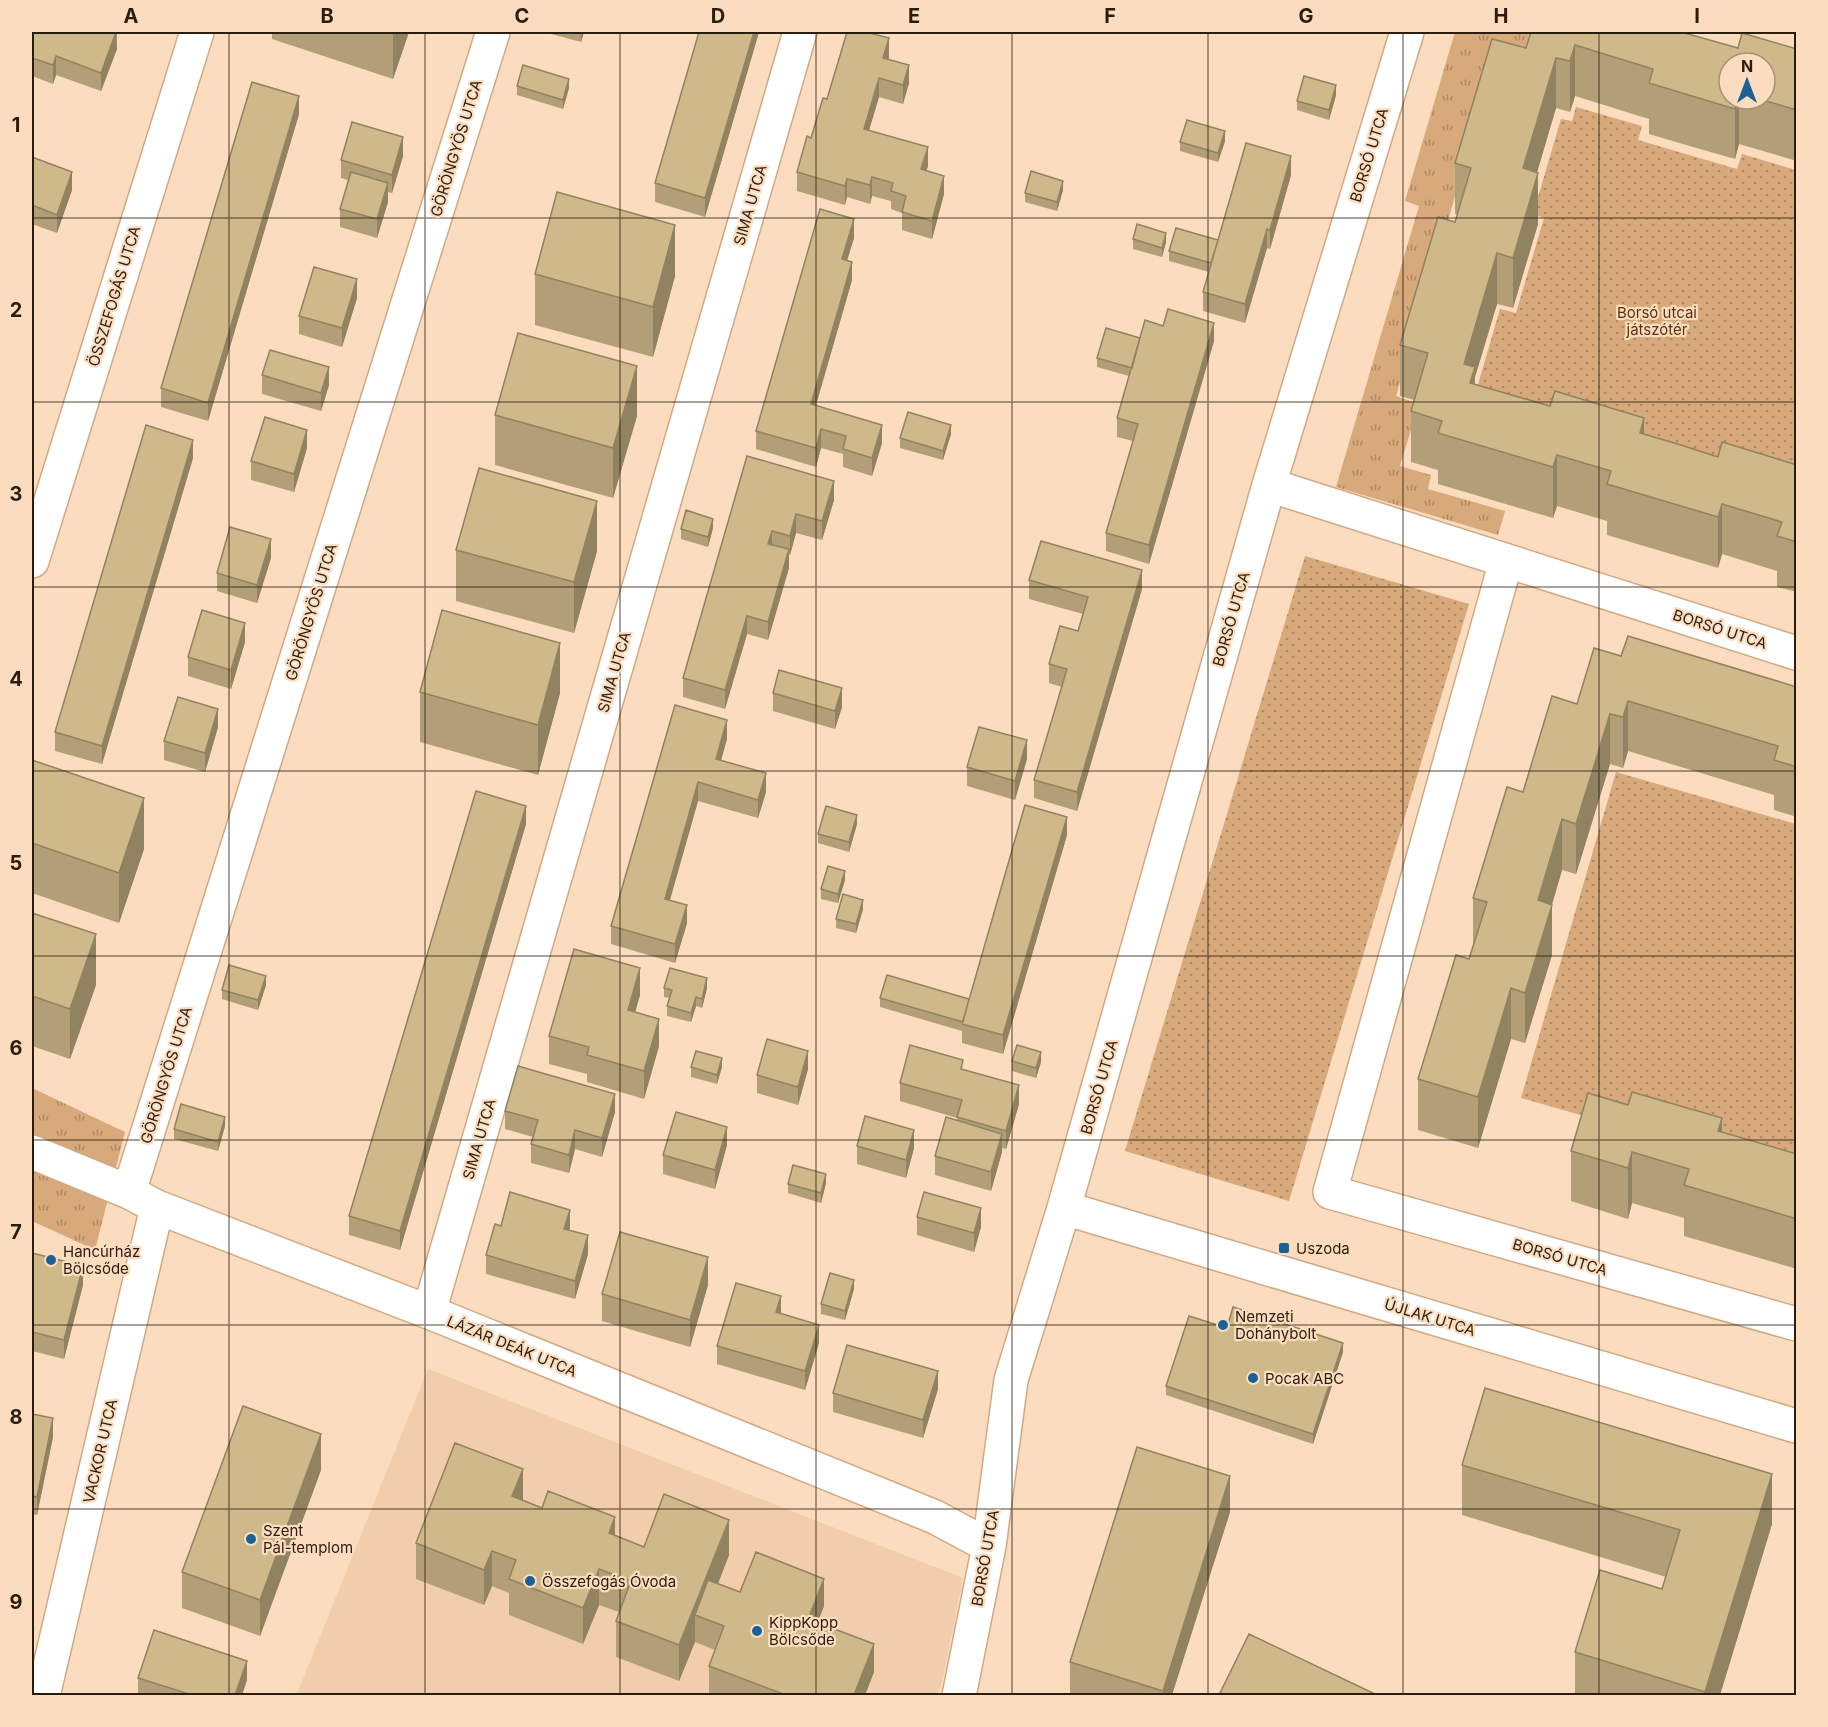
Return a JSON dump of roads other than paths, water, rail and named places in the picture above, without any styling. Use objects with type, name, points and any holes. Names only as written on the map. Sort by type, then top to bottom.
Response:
[{"type":"street","name":"ÖSSZEFOGÁS UTCA","points":[[32,561],[197,32]]},
{"type":"street","name":"GÖRÖNGYÖS UTCA","points":[[143,1200],[493,32]]},
{"type":"street","name":"SIMA UTCA","points":[[429,1312],[800,32]]},
{"type":"street","name":"BORSÓ UTCA","points":[[966,1692],[989,1546],[1011,1380],[1064,1208],[1269,484],[1407,32]]},
{"type":"street","name":"BORSÓ UTCA","points":[[1269,484],[1797,653]]},
{"type":"street","name":"BORSÓ UTCA","points":[[1506,561],[1330,1192],[1797,1324]]},
{"type":"street","name":"LÁZÁR DEÁK UTCA","points":[[32,1152],[143,1200],[429,1312],[935,1517],[989,1546]]},
{"type":"street","name":"VACKOR UTCA","points":[[43,1695],[143,1200]]},
{"type":"street","name":"ÚJLAK UTCA","points":[[1064,1208],[1797,1426]]},
{"type":"place","name":"Uszoda","points":[[1284,1248]]},
{"type":"place","name":"Hancúrház Bölcsőde","points":[[51,1260]]},
{"type":"place","name":"Nemzeti Dohánybolt","points":[[1223,1325]]},
{"type":"place","name":"Pocak ABC","points":[[1253,1378]]},
{"type":"place","name":"Szent Pál-templom","points":[[251,1539]]},
{"type":"place","name":"Összefogás Óvoda","points":[[530,1581]]},
{"type":"place","name":"KippKopp Bölcsőde","points":[[757,1631]]},
{"type":"park label","name":"Borsó utcai játszótér","points":[[1657,320]]}]
